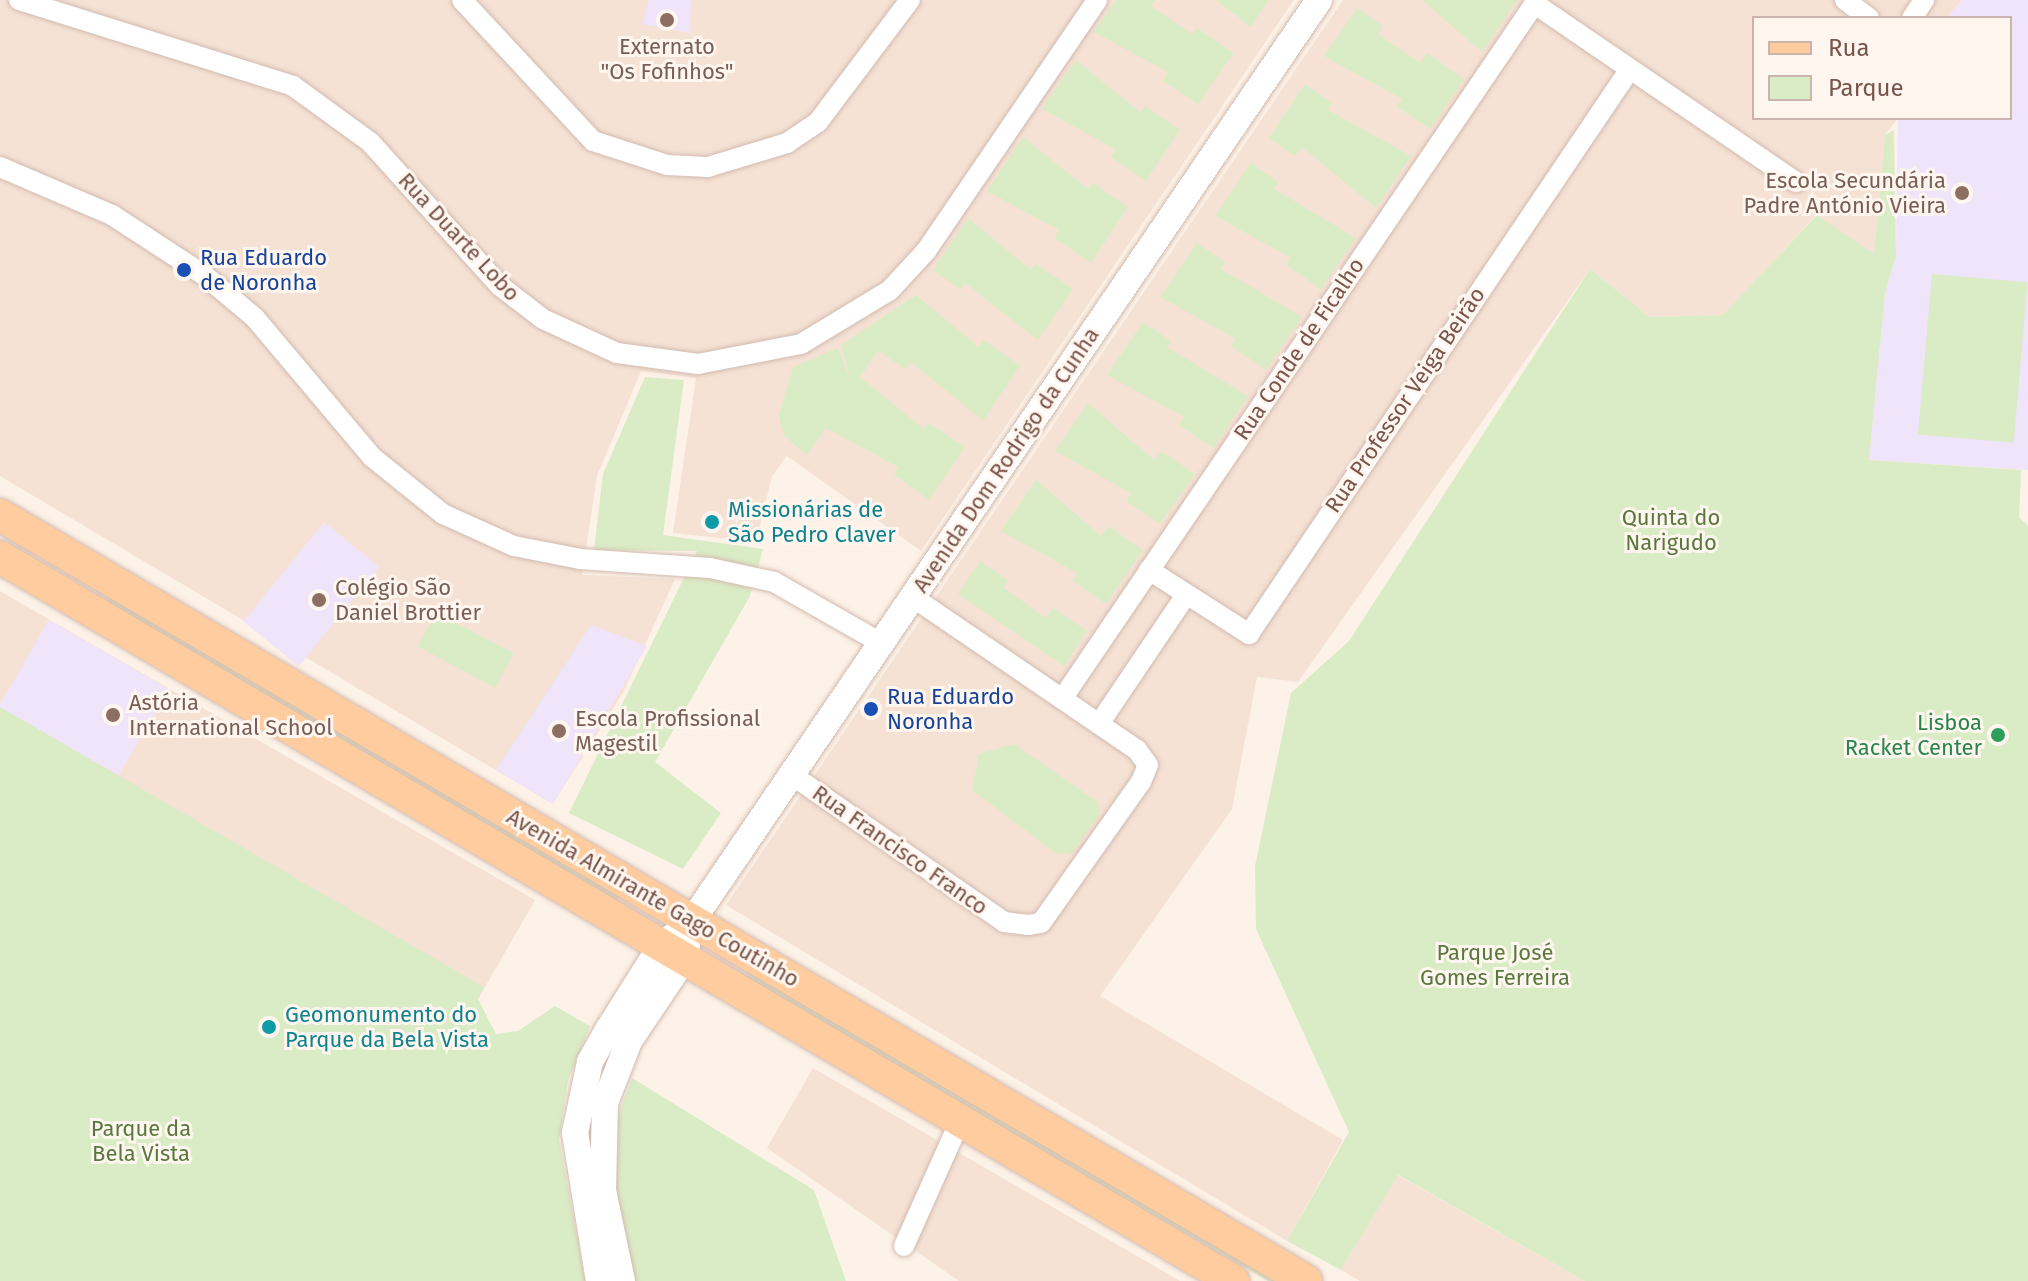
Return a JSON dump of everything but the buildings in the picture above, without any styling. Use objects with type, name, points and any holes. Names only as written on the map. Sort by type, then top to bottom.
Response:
[{"type":"main road","name":"Avenida Almirante Gago Coutinho","points":[[0,515],[1306,1281]]},
{"type":"main road","name":"Avenida Almirante Gago Coutinho","points":[[0,557],[1233,1281]]},
{"type":"street","name":"Rua Duarte Lobo","points":[[19,0],[293,86],[370,142],[500,286],[543,319],[617,353],[698,364],[801,344],[890,290],[926,251],[1097,0]]},
{"type":"street","points":[[462,0],[593,141],[667,165],[708,167],[787,143],[818,122],[910,0]]},
{"type":"street","name":"Avenida Dom Rodrigo da Cunha","points":[[673,952],[1319,0]]},
{"type":"street","points":[[1845,0],[1866,16]]},
{"type":"street","points":[[1536,2],[1796,182]]},
{"type":"street","name":"Rua Conde de Ficalho","points":[[1062,699],[1536,2]]},
{"type":"street","name":"Rua Professor Veiga Beirão","points":[[1149,570],[1249,634],[1630,69]]},
{"type":"street","points":[[0,167],[112,215],[204,275],[255,318],[372,457],[443,514],[514,546],[554,554],[710,568],[774,582],[881,643]]},
{"type":"street","points":[[913,597],[1099,724],[1186,595]]},
{"type":"street","name":"Rua Francisco Franco","points":[[792,775],[1004,922],[1041,923],[1148,765],[1099,724]]},
{"type":"street","points":[[599,1281],[575,1133],[580,1097],[590,1062],[673,952]]},
{"type":"street","points":[[622,1281],[603,1191],[605,1103],[629,1041],[673,952]]},
{"type":"street","points":[[904,1246],[960,1121]]},
{"type":"shaded area","points":[[0,0],[1294,0],[921,551],[787,456],[772,476],[756,542],[673,533],[696,378],[641,371],[597,476],[582,575],[675,579],[623,693],[553,804],[0,476]]},
{"type":"shaded area","name":"Externato \"Os Fofinhos\"","points":[[649,0],[691,0],[690,33],[642,24]]},
{"type":"shaded area","points":[[1343,0],[1962,0],[1949,16],[1752,16],[1752,120],[1896,120],[1885,135],[1874,255],[1816,215],[1724,315],[1650,317],[1590,269],[1298,682],[1257,677],[1232,809],[1100,996],[1343,1140],[1287,1241],[726,905]]},
{"type":"shaded area","name":"Escola Secundária Padre António Vieira","points":[[1962,0],[2028,0],[2028,470],[1869,460],[1885,292],[1896,256],[1898,120],[2012,120],[2012,16],[1949,16]]},
{"type":"shaded area","name":"Colégio São Daniel Brottier","points":[[324,522],[379,567],[299,666],[243,621]]},
{"type":"shaded area","points":[[0,591],[535,900],[477,1000],[0,725]]},
{"type":"shaded area","points":[[49,620],[169,689],[119,776],[0,707]]},
{"type":"shaded area","name":"Escola Profissional Magestil","points":[[591,625],[647,646],[553,804],[496,770]]},
{"type":"shaded area","points":[[813,1068],[1180,1281],[959,1281],[767,1148]]},
{"type":"shaded area","points":[[1397,1175],[1585,1281],[1360,1281],[1341,1270]]},
{"type":"green space","points":[[1116,0],[1155,0],[1151,6],[1192,34],[1197,28],[1234,53],[1198,104],[1163,81],[1168,72],[1094,32]]},
{"type":"green space","points":[[1216,0],[1269,0],[1251,27]]},
{"type":"green space","points":[[1422,0],[1517,0],[1482,52]]},
{"type":"green space","points":[[1357,8],[1383,26],[1378,34],[1420,63],[1427,53],[1464,79],[1430,129],[1397,107],[1402,99],[1324,56]]},
{"type":"green space","points":[[1076,60],[1140,112],[1145,106],[1180,130],[1146,181],[1111,157],[1115,149],[1042,109]]},
{"type":"green space","points":[[1305,84],[1332,103],[1328,110],[1411,156],[1376,208],[1302,147],[1295,156],[1269,138]]},
{"type":"green space","points":[[1894,130],[1896,256],[1885,293],[1869,460],[2021,470],[2019,517],[2028,526],[2028,1281],[1585,1281],[1398,1175],[1341,1270],[1287,1241],[1349,1132],[1256,929],[1255,866],[1291,693],[1349,641],[1590,269],[1650,317],[1723,315],[1817,215],[1874,254],[1885,135]]},
{"type":"green space","points":[[1023,137],[1088,189],[1093,183],[1128,207],[1091,263],[1054,238],[1059,230],[987,191]]},
{"type":"green space","points":[[1251,163],[1278,182],[1274,189],[1356,238],[1321,289],[1286,265],[1290,257],[1215,216]]},
{"type":"green space","points":[[968,218],[1031,270],[1036,264],[1073,289],[1038,340],[965,283],[960,289],[933,270]]},
{"type":"green space","points":[[1197,243],[1225,262],[1221,269],[1302,317],[1266,370],[1231,346],[1235,338],[1160,297]]},
{"type":"green space","points":[[1932,274],[2028,282],[2014,443],[1918,434]]},
{"type":"green space","points":[[916,295],[979,347],[984,340],[1020,366],[983,421],[911,362],[906,369],[878,351],[860,377],[924,429],[929,423],[965,447],[929,500],[894,475],[898,467],[826,428],[807,455],[784,436],[779,415],[793,367],[838,348],[851,381],[841,345]]},
{"type":"green space","points":[[1143,322],[1171,341],[1167,347],[1248,396],[1213,448],[1179,425],[1184,417],[1107,375]]},
{"type":"green space","points":[[645,377],[684,380],[663,535],[763,549],[750,596],[655,762],[721,813],[683,869],[569,813],[697,551],[594,550],[603,474]]},
{"type":"green space","points":[[1088,403],[1154,460],[1161,451],[1195,474],[1160,524],[1126,501],[1131,493],[1055,451]]},
{"type":"green space","points":[[1036,480],[1101,536],[1108,526],[1143,550],[1106,604],[1073,581],[1077,573],[1001,531]]},
{"type":"green space","points":[[980,561],[1008,580],[1004,588],[1046,618],[1053,608],[1087,631],[1064,666],[958,594]]},
{"type":"green space","points":[[112,594],[623,889],[616,900],[106,605]]},
{"type":"green space","points":[[436,612],[514,653],[495,688],[418,646]]},
{"type":"green space","name":"Parque da Bela Vista","points":[[0,707],[484,987],[478,999],[496,1034],[518,1031],[555,1006],[590,1026],[568,1081],[559,1139],[585,1281],[0,1281]]},
{"type":"green space","points":[[1014,744],[1098,802],[1099,815],[1072,853],[1057,854],[972,790],[979,754]]},
{"type":"green space","points":[[751,971],[1282,1278],[1280,1281],[1268,1281],[746,980]]},
{"type":"green space","points":[[632,1078],[814,1190],[846,1281],[628,1281],[610,1137]]},
{"type":"place","name":"Externato \"Os Fofinhos\"","points":[[667,20]]},
{"type":"place","name":"Escola Secundária Padre António Vieira","points":[[1962,193]]},
{"type":"place","name":"Rua Eduardo de Noronha","points":[[184,270]]},
{"type":"place","name":"Missionárias de São Pedro Claver","points":[[712,522]]},
{"type":"place","name":"Colégio São Daniel Brottier","points":[[319,600]]},
{"type":"place","name":"Rua Eduardo Noronha","points":[[871,709]]},
{"type":"place","name":"Astória International School","points":[[113,715]]},
{"type":"place","name":"Escola Profissional Magestil","points":[[559,731]]},
{"type":"place","name":"Lisboa Racket Center","points":[[1998,735]]},
{"type":"place","name":"Geomonumento do Parque da Bela Vista","points":[[269,1027]]},
{"type":"park label","name":"Quinta do Narigudo","points":[[1671,530]]},
{"type":"park label","name":"Parque José Gomes Ferreira","points":[[1495,964]]}]
